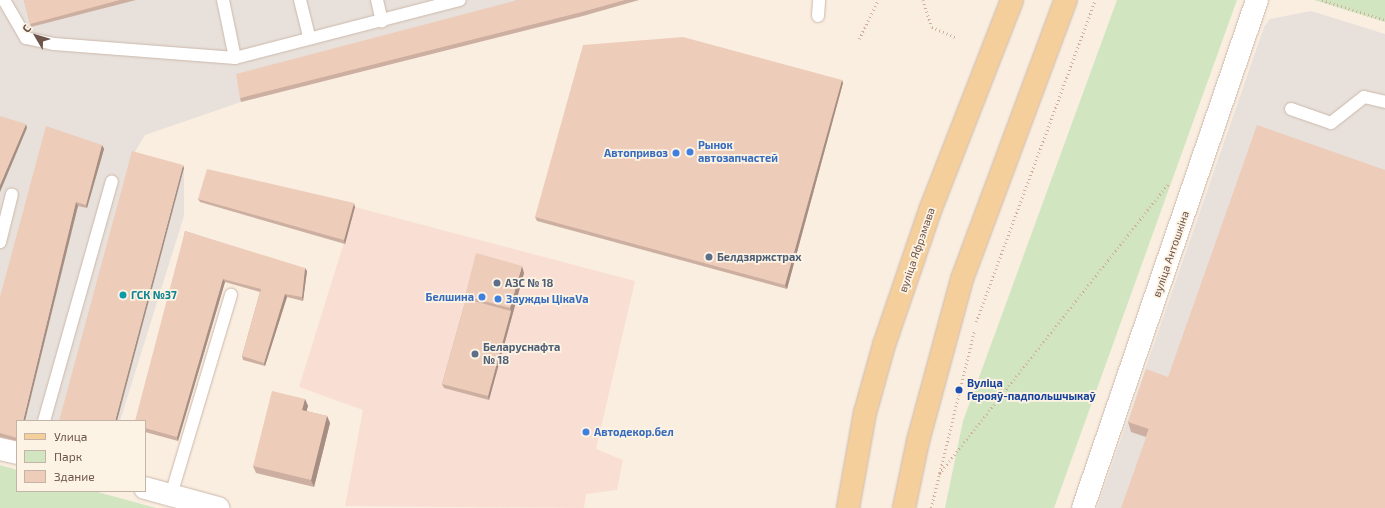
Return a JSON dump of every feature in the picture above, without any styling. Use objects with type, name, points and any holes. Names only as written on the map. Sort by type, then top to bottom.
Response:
[{"type":"main road","name":"вуліца Яфрэмава","points":[[848,508],[865,413],[884,345],[931,208],[1012,0]]},
{"type":"main road","points":[[904,508],[918,441],[962,279],[1066,0]]},
{"type":"street","name":"вуліца Антошкіна","points":[[1083,508],[1257,0]]},
{"type":"street","points":[[0,449],[16,453]]},
{"type":"street","points":[[146,488],[218,508]]},
{"type":"lane","points":[[4,0],[26,38],[54,44],[235,58],[309,37],[382,22],[447,2],[460,0]]},
{"type":"lane","points":[[223,0],[235,58]]},
{"type":"lane","points":[[300,0],[309,37]]},
{"type":"lane","points":[[377,0],[382,22]]},
{"type":"lane","points":[[818,16],[819,0]]},
{"type":"lane","points":[[1291,109],[1331,123],[1364,97],[1385,102]]},
{"type":"lane","points":[[44,420],[112,180]]},
{"type":"lane","points":[[0,242],[12,194]]},
{"type":"lane","points":[[171,495],[231,295]]},
{"type":"path","points":[[859,39],[878,0]]},
{"type":"path","points":[[924,0],[932,27],[957,38]]},
{"type":"path","points":[[931,508],[977,321],[1096,0]]},
{"type":"path","points":[[1322,0],[1385,20]]},
{"type":"path","points":[[938,476],[1173,178]]},
{"type":"shaded area","points":[[0,0],[639,0],[241,102],[145,135],[133,155],[184,168],[184,216],[120,420],[16,420],[16,422],[0,433]]},
{"type":"shaded area","points":[[1311,11],[1385,34],[1385,508],[1097,508],[1264,27],[1270,19]]},
{"type":"shaded area","points":[[355,207],[635,281],[596,449],[623,460],[617,490],[586,494],[584,508],[345,506],[363,410],[299,387]]},
{"type":"green space","points":[[1117,0],[1237,0],[1054,508],[945,508],[963,421]]},
{"type":"green space","points":[[1314,0],[1385,0],[1385,22]]},
{"type":"green space","points":[[0,465],[16,470],[16,492],[98,492],[156,508],[0,508]]},
{"type":"building","points":[[24,0],[120,0],[30,24]]},
{"type":"building","points":[[518,0],[625,0],[240,98],[236,74]]},
{"type":"building","name":"Рынок автозапчастей","points":[[683,37],[842,80],[785,285],[535,217],[583,45]]},
{"type":"building","points":[[0,116],[26,124],[0,185]]},
{"type":"building","points":[[1257,125],[1385,170],[1385,508],[1121,508],[1149,429],[1128,422],[1146,369],[1168,377]]},
{"type":"building","points":[[46,126],[102,145],[86,205],[76,202],[23,420],[16,420],[16,438],[0,433],[0,297]]},
{"type":"building","name":"ГСК №37","points":[[132,151],[183,165],[115,420],[59,420]]},
{"type":"building","points":[[207,169],[354,203],[344,240],[198,199]]},
{"type":"building","name":"ГСК №37","points":[[185,231],[305,268],[302,297],[285,294],[264,363],[242,356],[261,289],[223,279],[177,437],[146,428],[146,420],[135,420]]},
{"type":"building","name":"АЗС № 18","points":[[476,253],[522,266],[510,308],[465,296]]},
{"type":"building","points":[[466,299],[511,311],[488,396],[442,384]]},
{"type":"building","points":[[272,391],[305,399],[302,410],[327,416],[311,480],[253,466]]},
{"type":"place","name":"Рынок автозапчастей","points":[[690,152]]},
{"type":"place","name":"Автопривоз","points":[[676,153]]},
{"type":"place","name":"Белдзяржстрах","points":[[709,257]]},
{"type":"place","name":"АЗС № 18","points":[[497,283]]},
{"type":"place","name":"ГСК №37","points":[[123,295]]},
{"type":"place","name":"Белшина","points":[[482,297]]},
{"type":"place","name":"Заужды ЦікаVа","points":[[498,299]]},
{"type":"place","name":"Беларуснафта № 18","points":[[475,354]]},
{"type":"place","name":"Вуліца Герояў-падпольшчыкаў","points":[[959,390]]},
{"type":"place","name":"Автодекор.бел","points":[[586,432]]}]
